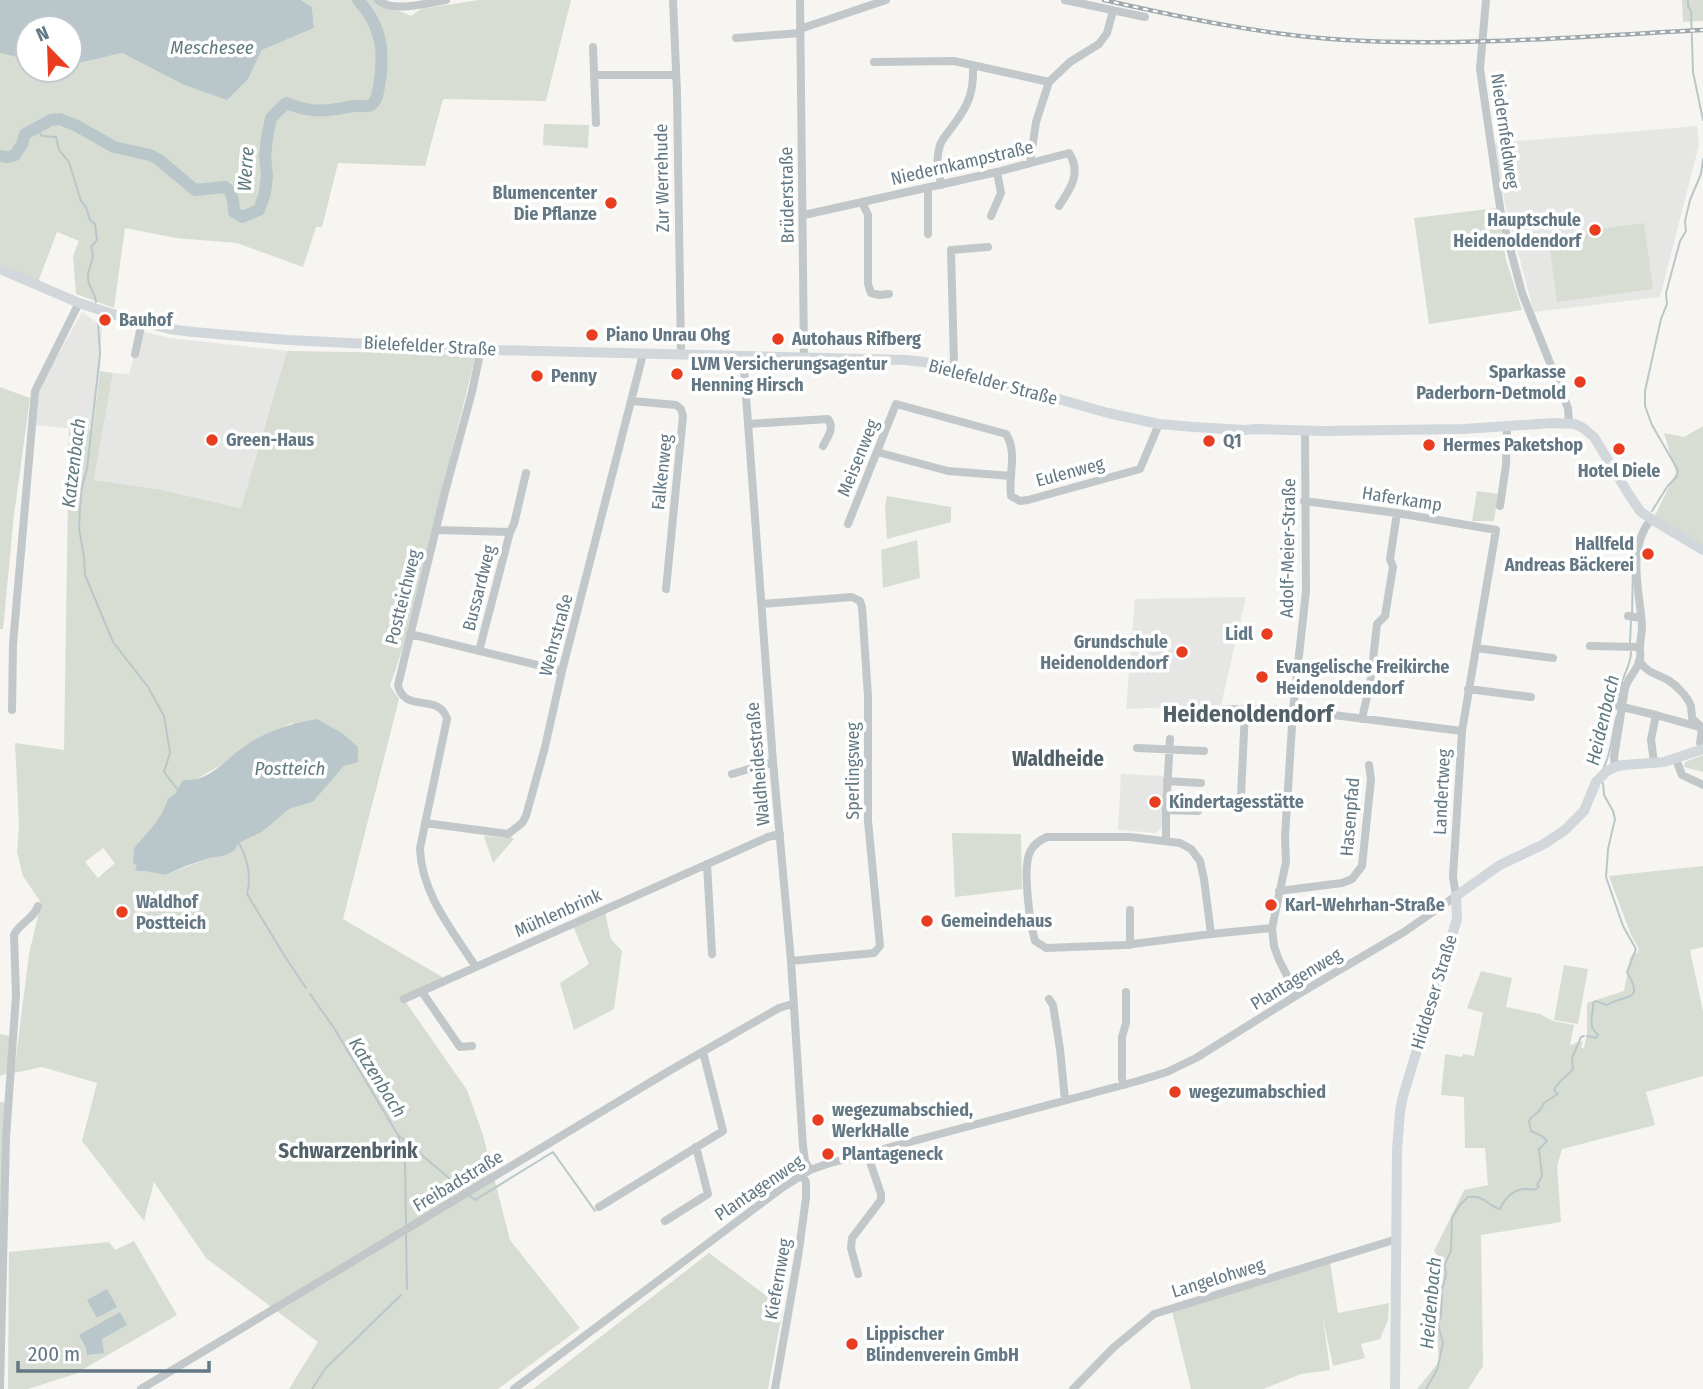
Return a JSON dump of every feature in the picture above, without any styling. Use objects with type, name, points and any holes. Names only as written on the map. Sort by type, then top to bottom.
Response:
[{"type":"main road","name":"Bielefelder Straße","points":[[0,269],[79,303],[142,322],[193,332],[481,349],[907,360],[931,363],[1086,407],[1159,424],[1244,430],[1464,429],[1569,423]]},
{"type":"main road","points":[[1569,423],[1579,426],[1594,437],[1640,511],[1703,551]]},
{"type":"main road","points":[[1456,896],[1500,865],[1559,835],[1584,811],[1596,782],[1607,772],[1676,759],[1703,749]]},
{"type":"main road","name":"Hiddeser Straße","points":[[1395,1389],[1397,1150],[1400,1112],[1457,919],[1456,896]]},
{"type":"street","points":[[378,0],[384,5],[402,7],[446,0]]},
{"type":"street","name":"Zur Werrehude","points":[[673,0],[681,355]]},
{"type":"street","name":"Brüderstraße","points":[[800,0],[804,358]]},
{"type":"street","points":[[736,38],[800,31],[886,0]]},
{"type":"street","points":[[1065,0],[1145,17]]},
{"type":"street","name":"Niedernfeldweg","points":[[1486,0],[1480,69],[1501,214],[1522,293],[1568,408],[1569,423]]},
{"type":"street","points":[[1030,163],[1036,122],[1049,82],[1070,62],[1099,44],[1107,33],[1113,11]]},
{"type":"street","points":[[593,47],[596,123]]},
{"type":"street","points":[[874,62],[954,61],[1049,82]]},
{"type":"street","points":[[941,185],[937,163],[940,142],[963,113],[971,97],[974,65]]},
{"type":"street","points":[[595,75],[676,75]]},
{"type":"street","name":"Niedernkampstraße","points":[[804,215],[1069,153],[1073,159],[1075,177],[1059,206]]},
{"type":"street","points":[[991,216],[1001,193],[997,172]]},
{"type":"street","points":[[928,188],[928,234]]},
{"type":"street","points":[[862,202],[867,215],[868,284],[871,293],[889,295]]},
{"type":"street","points":[[952,369],[951,250],[988,247]]},
{"type":"street","points":[[12,710],[13,644],[35,391],[79,303]]},
{"type":"street","points":[[135,354],[142,322]]},
{"type":"street","name":"Postteichweg","points":[[425,823],[447,719],[442,708],[406,699],[398,690],[399,679],[481,349]]},
{"type":"street","name":"Wehrstraße","points":[[425,823],[508,834],[522,823],[529,808],[643,354]]},
{"type":"street","name":"Waldheidestraße","points":[[743,355],[806,1172]]},
{"type":"street","name":"Falkenweg","points":[[632,401],[676,405],[683,416],[666,589]]},
{"type":"street","name":"Eulenweg","points":[[896,404],[1006,434],[1012,447],[1011,496],[1020,501],[1140,469],[1159,424]]},
{"type":"street","name":"Meisenweg","points":[[848,524],[896,404]]},
{"type":"street","points":[[748,424],[828,419],[831,428],[823,446]]},
{"type":"street","points":[[1500,506],[1506,465],[1507,427]]},
{"type":"street","name":"Adolf-Meier-Straße","points":[[1297,995],[1279,960],[1272,928],[1286,862],[1285,836],[1293,710],[1306,591],[1305,430]]},
{"type":"street","points":[[877,452],[948,471],[1011,476]]},
{"type":"street","name":"Bussardweg","points":[[479,652],[526,473]]},
{"type":"street","name":"Haferkamp","points":[[1304,501],[1496,530]]},
{"type":"street","points":[[1362,719],[1371,678],[1377,624],[1385,616],[1393,567],[1390,559],[1397,513]]},
{"type":"street","points":[[1634,647],[1642,632],[1633,616],[1632,577],[1640,538],[1651,519]]},
{"type":"street","name":"Bussardweg","points":[[436,530],[510,532]]},
{"type":"street","name":"Landertweg","points":[[1456,896],[1453,877],[1462,731],[1496,530]]},
{"type":"street","name":"Sperlingsweg","points":[[762,604],[852,597],[860,601],[862,607],[868,696],[868,821],[880,946],[874,953],[791,961]]},
{"type":"street","points":[[410,634],[562,671]]},
{"type":"street","points":[[1590,646],[1634,647]]},
{"type":"street","points":[[1607,772],[1614,757],[1618,707],[1628,679],[1641,658],[1634,647]]},
{"type":"street","points":[[1476,648],[1553,658]]},
{"type":"street","points":[[1639,661],[1648,672],[1677,687],[1691,706],[1692,718],[1702,728]]},
{"type":"street","points":[[1468,689],[1531,697]]},
{"type":"street","points":[[1618,707],[1702,728]]},
{"type":"street","points":[[1223,709],[1293,710],[1462,731]]},
{"type":"street","points":[[1245,710],[1241,796],[1245,808]]},
{"type":"street","points":[[1654,764],[1651,739],[1656,715]]},
{"type":"street","points":[[1702,728],[1700,743],[1703,749]]},
{"type":"street","points":[[1166,841],[1170,740]]},
{"type":"street","points":[[1137,748],[1205,751]]},
{"type":"street","points":[[1676,759],[1682,775],[1703,785]]},
{"type":"street","points":[[732,774],[773,762]]},
{"type":"street","name":"Hasenpfad","points":[[1279,891],[1342,883],[1352,879],[1362,866],[1371,779],[1369,765]]},
{"type":"street","points":[[1167,781],[1200,783]]},
{"type":"street","points":[[1166,810],[1198,811]]},
{"type":"street","points":[[425,823],[419,848],[424,879],[476,967]]},
{"type":"street","name":"Mühlenbrink","points":[[404,999],[780,834]]},
{"type":"street","points":[[1211,934],[1200,861],[1191,849],[1180,843],[1130,837],[1046,837],[1039,840],[1030,851],[1027,862],[1031,929],[1035,941],[1046,948],[1130,945],[1272,928]]},
{"type":"street","points":[[707,864],[712,954]]},
{"type":"street","name":"Plantagenweg","points":[[514,1389],[806,1172],[1160,1074],[1196,1058],[1404,932],[1456,896]]},
{"type":"street","points":[[0,1389],[6,1138],[16,995],[14,935],[37,910],[38,905]]},
{"type":"street","points":[[1130,910],[1130,945]]},
{"type":"street","points":[[422,992],[460,1047],[472,1046]]},
{"type":"street","points":[[1124,1085],[1122,1037],[1126,1023],[1126,992]]},
{"type":"street","points":[[1049,999],[1053,1005],[1060,1049],[1065,1100]]},
{"type":"street","name":"Freibadstraße","points":[[141,1389],[703,1052],[779,1008],[792,1004]]},
{"type":"street","points":[[599,1207],[723,1131],[703,1052]]},
{"type":"street","points":[[0,1074],[10,1071]]},
{"type":"street","points":[[665,1221],[708,1194],[696,1147]]},
{"type":"street","points":[[858,1274],[851,1248],[852,1238],[881,1200],[867,1153]]},
{"type":"street","name":"Kiefernweg","points":[[775,1389],[798,1257],[806,1198],[806,1172]]},
{"type":"street","name":"Langelohweg","points":[[1073,1389],[1113,1348],[1154,1314],[1396,1239]]},
{"type":"shaded area","points":[[301,0],[373,0],[411,16],[421,9],[479,0],[571,0],[546,101],[443,99],[425,166],[338,163],[322,227],[316,227],[303,267],[237,243],[176,238],[125,228],[114,308],[76,294],[73,256],[79,241],[57,232],[38,282],[0,268],[0,53],[14,56],[14,84],[84,84],[84,62],[122,53],[182,84],[248,79],[262,50],[314,28],[312,7]]},
{"type":"shaded area","points":[[1682,0],[1703,0],[1703,21],[1683,22]]},
{"type":"shaded area","points":[[544,124],[589,125],[588,148],[543,145]]},
{"type":"shaded area","name":"Hauptschule Heidenoldendorf","points":[[1697,126],[1699,145],[1660,297],[1534,312],[1505,204],[1494,143]]},
{"type":"shaded area","points":[[1497,208],[1506,260],[1522,310],[1429,324],[1414,218]]},
{"type":"shaded area","points":[[1644,223],[1653,289],[1557,302],[1548,236]]},
{"type":"shaded area","points":[[82,312],[102,326],[93,431],[34,425],[37,392]]},
{"type":"shaded area","name":"Green-Haus","points":[[136,330],[170,338],[287,351],[242,508],[157,489],[94,480],[113,373],[129,374],[134,356]]},
{"type":"shaded area","points":[[287,351],[476,354],[403,647],[390,686],[399,699],[343,919],[444,978],[403,998],[467,1090],[483,1135],[510,1240],[580,1328],[498,1389],[289,1389],[318,1342],[206,1258],[154,1182],[144,1221],[82,1141],[97,1083],[42,1067],[14,1073],[29,954],[41,903],[23,876],[17,852],[19,825],[15,743],[64,750],[69,429],[93,430],[100,371],[113,373],[94,480],[157,489],[241,508]],"holes":[[[292,723],[344,766],[313,802],[289,809],[262,832],[239,843],[223,856],[210,858],[165,875],[138,871],[134,848],[153,826],[168,799],[178,790],[224,763],[246,745]],[[103,848],[115,863],[98,878],[85,862]]]},
{"type":"shaded area","points":[[0,387],[30,398],[14,515],[3,629],[0,629]]},
{"type":"shaded area","points":[[1703,426],[1703,545],[1654,517],[1676,473],[1664,433],[1684,437]]},
{"type":"shaded area","points":[[1477,491],[1498,494],[1494,521],[1472,521]]},
{"type":"shaded area","points":[[887,496],[951,507],[951,522],[887,539]]},
{"type":"shaded area","points":[[917,540],[920,578],[883,588],[881,550]]},
{"type":"shaded area","name":"Grundschule Heidenoldendorf","points":[[1246,597],[1221,705],[1126,709],[1135,599]]},
{"type":"shaded area","points":[[1703,755],[1703,772],[1684,767],[1685,762]]},
{"type":"shaded area","points":[[1121,774],[1166,776],[1163,827],[1156,833],[1118,830]]},
{"type":"shaded area","points":[[952,833],[1021,834],[1022,889],[955,897]]},
{"type":"shaded area","points":[[484,836],[511,837],[514,839],[493,863]]},
{"type":"shaded area","points":[[1703,866],[1703,947],[1690,950],[1703,1011],[1703,1076],[1646,1092],[1655,1125],[1562,1149],[1557,1166],[1561,1222],[1481,1235],[1483,1366],[1468,1389],[1417,1389],[1439,1362],[1434,1279],[1440,1260],[1434,1251],[1464,1190],[1488,1185],[1485,1148],[1465,1148],[1464,1097],[1441,1095],[1445,1054],[1474,1056],[1483,1013],[1467,1008],[1481,971],[1512,978],[1506,1007],[1574,1025],[1570,1045],[1583,1041],[1581,1048],[1584,1048],[1587,1003],[1624,991],[1630,958],[1635,950],[1637,954],[1639,949],[1609,876]]},
{"type":"shaded area","points":[[605,912],[611,939],[622,951],[614,1009],[574,1030],[560,983],[589,964],[573,926]]},
{"type":"shaded area","points":[[1564,965],[1588,969],[1578,1024],[1554,1020]]},
{"type":"shaded area","points":[[0,1034],[10,1036],[8,1073],[0,1076]]},
{"type":"shaded area","points":[[0,1102],[5,1102],[0,1232]]},
{"type":"shaded area","points":[[134,1241],[177,1315],[75,1374],[28,1389],[8,1389],[9,1252],[109,1242],[115,1250]]},
{"type":"shaded area","points":[[709,1253],[783,1308],[768,1389],[533,1389]]},
{"type":"shaded area","points":[[1330,1262],[1338,1313],[1389,1303],[1388,1320],[1380,1339],[1361,1344],[1365,1358],[1333,1366],[1323,1318],[1330,1370],[1301,1374],[1263,1389],[1191,1389],[1172,1311]]},
{"type":"water","name":"Meschesee","points":[[0,0],[301,0],[312,7],[314,28],[262,50],[248,79],[227,100],[182,84],[122,53],[84,62],[84,14],[14,14],[14,56],[0,53]]},
{"type":"water","name":"Postteich","points":[[317,719],[342,733],[358,747],[358,762],[344,766],[313,802],[289,809],[262,832],[239,843],[234,851],[223,856],[210,858],[165,875],[135,869],[137,866],[133,863],[134,848],[153,826],[168,799],[175,794],[183,780],[206,775],[245,746],[270,732]]},
{"type":"water","points":[[107,1289],[117,1307],[97,1318],[87,1300]]},
{"type":"water","points":[[120,1312],[127,1325],[102,1339],[104,1353],[87,1355],[79,1335]]},
{"type":"waterway","name":"Werre","points":[[0,156],[15,155],[25,134],[51,120],[60,119],[114,147],[158,159],[195,190],[225,187],[232,195],[234,212],[242,217],[259,210],[265,193],[265,156],[271,118],[286,103],[303,109],[324,110],[369,106],[376,99],[382,62],[380,40],[372,20],[358,0]]},
{"type":"waterway","name":"Heidenbach","points":[[1688,0],[1691,11],[1693,72],[1703,120]]},
{"type":"waterway","name":"Katzenbach","points":[[36,127],[42,136],[56,137],[59,150],[69,162],[81,201],[90,220],[95,224],[97,240],[91,247],[93,259],[88,279],[96,302]]},
{"type":"waterway","name":"Heidenbach","points":[[1652,511],[1677,476],[1678,470],[1652,425],[1645,406],[1645,391],[1661,319],[1667,304],[1666,293],[1680,241],[1686,231],[1685,221],[1701,174],[1703,159]]},
{"type":"waterway","name":"Katzenbach","points":[[98,322],[100,354],[79,528],[85,575],[113,642],[148,687],[164,716],[170,753],[164,772],[178,790]]},
{"type":"waterway","name":"Heidenbach","points":[[1632,615],[1633,565]]},
{"type":"waterway","name":"Heidenbach","points":[[1630,643],[1631,620]]},
{"type":"waterway","name":"Heidenbach","points":[[1618,703],[1631,652]]},
{"type":"waterway","name":"Heidenbach","points":[[1604,767],[1617,715]]},
{"type":"waterway","name":"Heidenbach","points":[[1587,1036],[1596,1038],[1598,1035],[1591,1024],[1593,1003],[1596,1001],[1607,1005],[1634,993],[1627,972],[1636,949],[1623,926],[1606,877],[1608,849],[1615,819],[1604,795],[1603,783]]},
{"type":"waterway","name":"Katzenbach","points":[[239,843],[248,868],[247,894],[306,988]]},
{"type":"waterway","name":"Katzenbach","points":[[310,994],[334,1028],[398,1135],[405,1162],[406,1224]]},
{"type":"waterway","name":"Heidenbach","points":[[1426,1389],[1437,1370],[1443,1343],[1438,1324],[1446,1276],[1445,1264],[1451,1251],[1452,1218],[1468,1197],[1483,1199],[1500,1209],[1514,1192],[1539,1187],[1537,1185],[1542,1176],[1539,1149],[1547,1141],[1531,1131],[1529,1121],[1544,1103],[1558,1094],[1554,1090],[1573,1069],[1572,1058],[1581,1037],[1584,1036]]},
{"type":"waterway","points":[[398,1135],[463,1190]]},
{"type":"waterway","points":[[470,1196],[475,1200],[553,1152],[595,1211]]},
{"type":"waterway","name":"Katzenbach","points":[[406,1234],[407,1289]]},
{"type":"waterway","name":"Katzenbach","points":[[312,1389],[325,1369],[401,1295]]},
{"type":"railway","points":[[1104,0],[1254,30],[1346,40],[1480,41],[1703,30]]},
{"type":"place","name":"Blumencenter Die Pflanze","points":[[611,203]]},
{"type":"place","name":"Hauptschule Heidenoldendorf","points":[[1595,230]]},
{"type":"place","name":"Bauhof","points":[[105,320]]},
{"type":"place","name":"Piano Unrau Ohg","points":[[592,335]]},
{"type":"place","name":"Autohaus Rifberg","points":[[778,339]]},
{"type":"place","name":"LVM Versicherungsagentur Henning Hirsch","points":[[677,374]]},
{"type":"place","name":"Penny","points":[[537,376]]},
{"type":"place","name":"Sparkasse Paderborn-Detmold","points":[[1580,382]]},
{"type":"place","name":"Green-Haus","points":[[212,440]]},
{"type":"place","name":"Q1","points":[[1209,441]]},
{"type":"place","name":"Hermes Paketshop","points":[[1429,445]]},
{"type":"place","name":"Hotel Diele","points":[[1619,449]]},
{"type":"place","name":"Hallfeld Andreas Bäckerei","points":[[1648,554]]},
{"type":"place","name":"Lidl","points":[[1267,634]]},
{"type":"place","name":"Grundschule Heidenoldendorf","points":[[1182,652]]},
{"type":"place","name":"Evangelische Freikirche Heidenoldendorf","points":[[1262,677]]},
{"type":"place","name":"Kindertagesstätte","points":[[1155,802]]},
{"type":"place","name":"Karl-Wehrhan-Straße","points":[[1271,905]]},
{"type":"place","name":"Waldhof Postteich","points":[[122,912]]},
{"type":"place","name":"Gemeindehaus","points":[[927,921]]},
{"type":"place","name":"wegezumabschied","points":[[1175,1092]]},
{"type":"place","name":"wegezumabschied, WerkHalle","points":[[818,1120]]},
{"type":"place","name":"Plantageneck","points":[[828,1154]]},
{"type":"place","name":"Lippischer Blindenverein GmbH","points":[[852,1344]]},
{"type":"district","name":"Heidenoldendorf","points":[[1248,714]]},
{"type":"district","name":"Waldheide","points":[[1058,759]]},
{"type":"district","name":"Schwarzenbrink","points":[[348,1151]]}]
